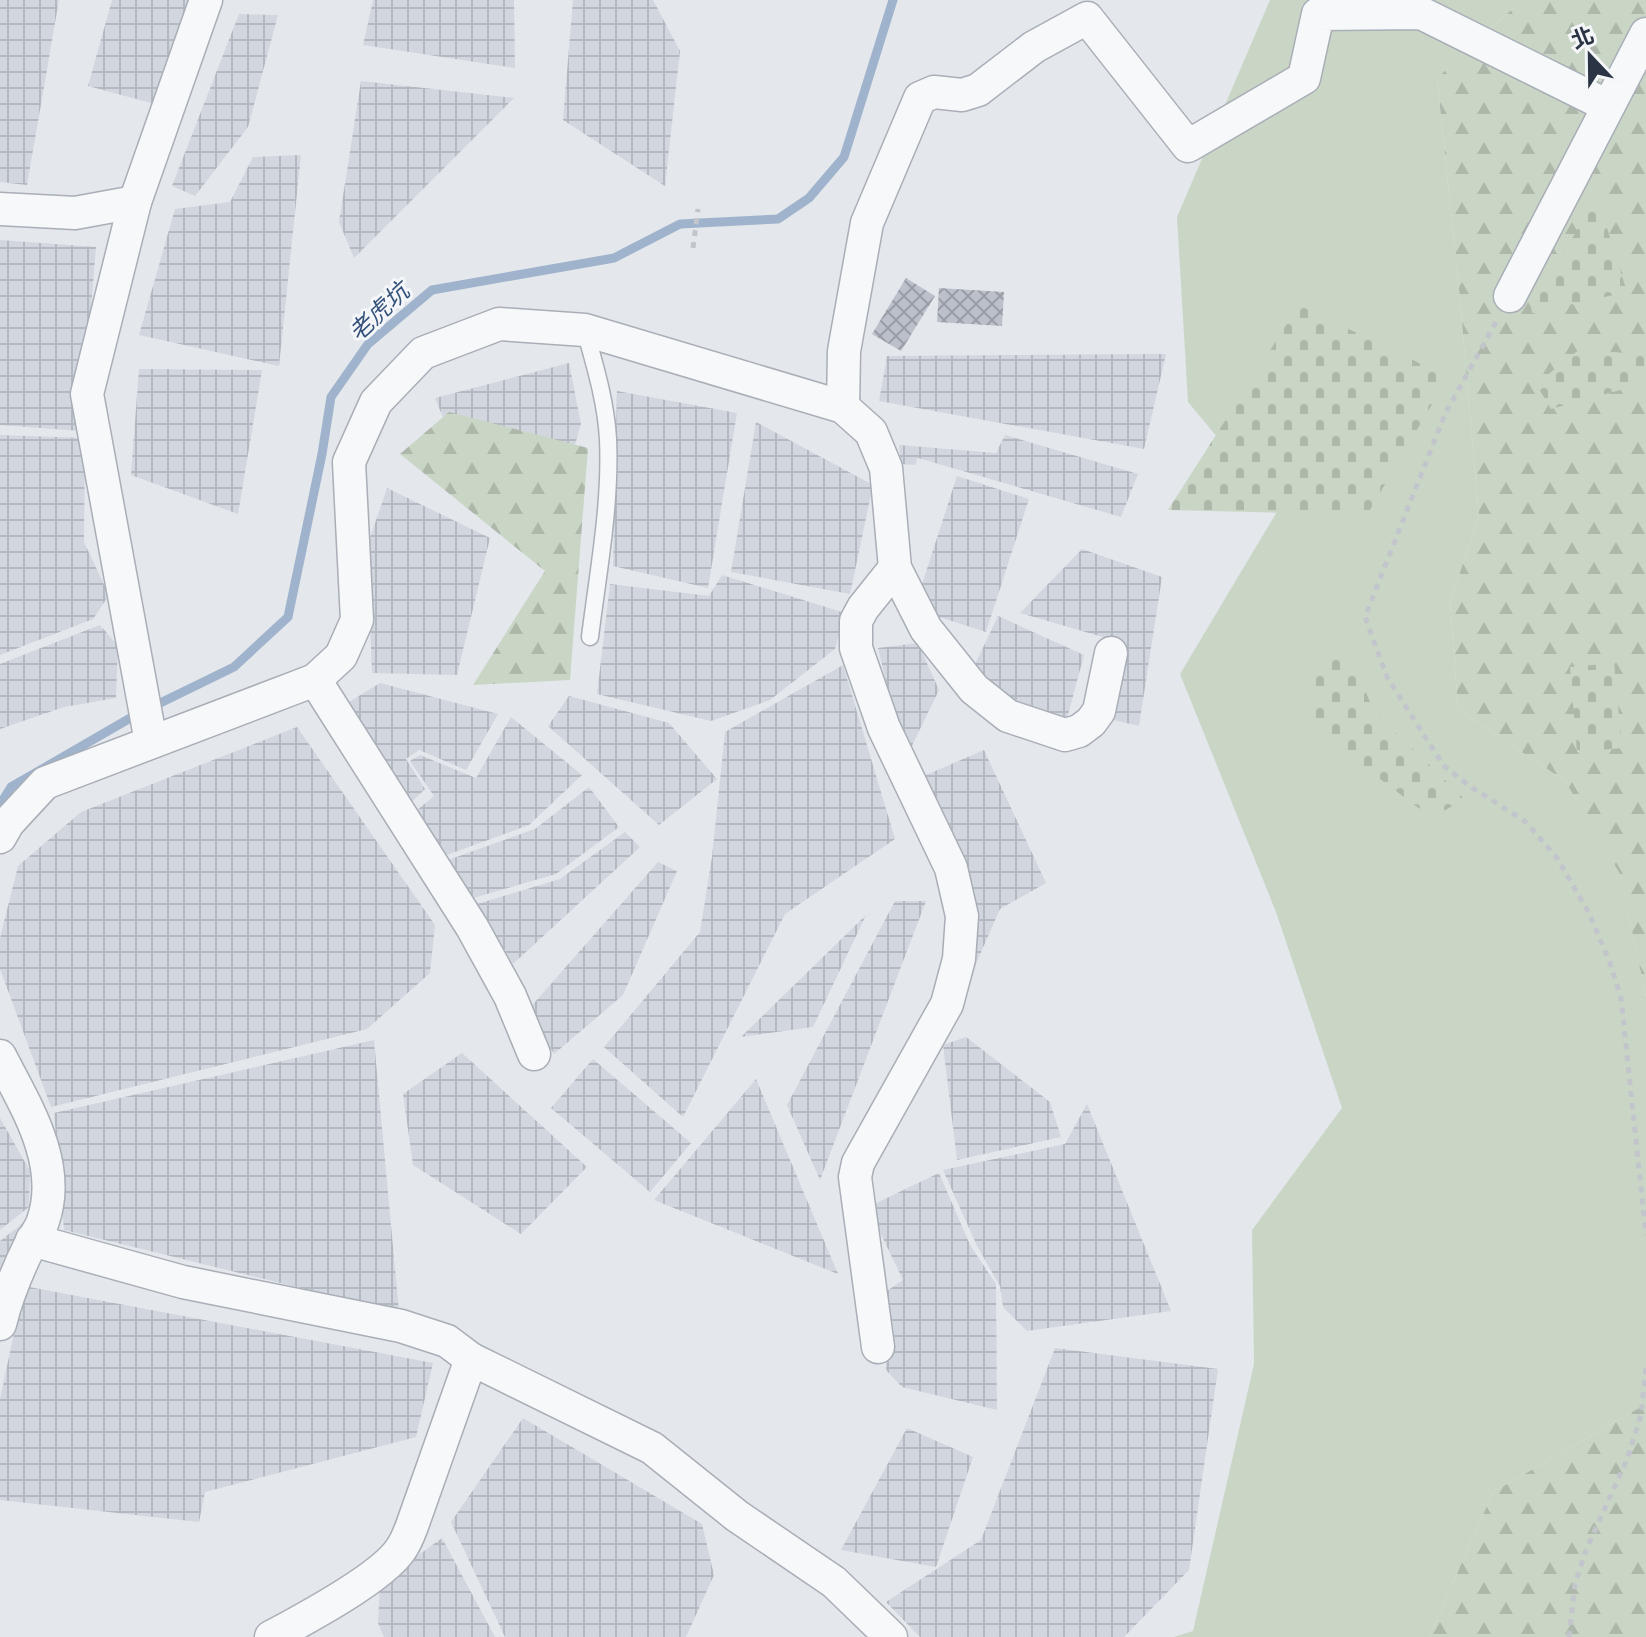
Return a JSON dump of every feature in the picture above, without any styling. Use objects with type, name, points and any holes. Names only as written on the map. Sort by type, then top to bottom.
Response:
[{"type":"street","points":[[149,736],[87,394],[135,202],[206,0]]},
{"type":"street","points":[[843,407],[844,351],[867,223],[920,98],[934,92],[962,95],[978,90],[1034,47],[1087,18],[1188,146],[1304,78],[1318,14],[1421,13],[1608,106]]},
{"type":"street","points":[[1510,296],[1646,34]]},
{"type":"street","points":[[0,209],[75,213],[135,202]]},
{"type":"street","points":[[0,837],[8,823],[45,783],[149,736],[315,680],[341,656],[357,620],[349,462],[376,402],[423,353],[499,324],[585,330],[843,407],[871,432],[886,468],[895,568],[926,629],[974,689],[1008,716],[1065,735],[1079,731],[1099,711],[1111,653]]},
{"type":"street","points":[[878,1347],[855,1177],[858,1163],[947,1004],[959,959],[962,916],[951,868],[884,728],[856,648],[856,621],[895,568]]},
{"type":"street","points":[[315,680],[472,927],[510,996],[534,1054]]},
{"type":"street","points":[[0,1056],[42,1143],[47,1195],[43,1221],[7,1295],[0,1324]]},
{"type":"street","points":[[32,1240],[183,1282],[401,1326],[447,1341],[471,1359],[652,1448],[737,1516],[834,1582],[891,1637]]},
{"type":"street","points":[[271,1637],[370,1577],[400,1550],[412,1526],[471,1359]]},
{"type":"lane","points":[[585,330],[601,388],[608,438],[607,501],[590,637]]},
{"type":"path","points":[[693,248],[698,209]]},
{"type":"path","points":[[1510,296],[1445,414],[1365,617],[1387,677],[1443,765],[1468,785],[1517,815],[1537,833],[1557,858],[1589,913],[1621,998],[1646,1235]]},
{"type":"path","points":[[1569,1637],[1575,1584],[1583,1558],[1628,1457],[1641,1415],[1646,1367]]},
{"type":"shaded area","points":[[0,0],[59,0],[27,185],[0,182]]},
{"type":"shaded area","points":[[112,0],[190,0],[162,106],[88,86]]},
{"type":"shaded area","points":[[373,0],[514,0],[515,68],[363,45]]},
{"type":"shaded area","points":[[573,0],[653,0],[680,51],[665,186],[563,120]]},
{"type":"shaded area","points":[[239,14],[278,15],[248,127],[195,196],[172,186]]},
{"type":"shaded area","points":[[361,81],[514,98],[354,258],[339,222]]},
{"type":"shaded area","points":[[301,155],[279,366],[139,335],[175,209],[230,202],[253,157]]},
{"type":"shaded area","points":[[0,240],[96,247],[81,431],[0,425]]},
{"type":"shaded area","points":[[1166,354],[1144,449],[879,401],[887,356]]},
{"type":"shaded area","points":[[569,363],[581,424],[560,497],[462,464],[435,398]]},
{"type":"shaded area","points":[[139,369],[262,370],[238,514],[131,475]]},
{"type":"shaded area","points":[[617,391],[737,413],[708,588],[613,566]]},
{"type":"shaded area","points":[[756,422],[873,485],[850,594],[731,572]]},
{"type":"shaded area","points":[[0,435],[85,438],[84,542],[109,595],[93,619],[0,655]]},
{"type":"shaded area","points":[[1005,435],[1138,474],[1121,517],[918,458],[915,465],[901,464],[899,445],[996,453]]},
{"type":"shaded area","points":[[957,476],[1029,499],[986,632],[914,609]]},
{"type":"shaded area","points":[[387,488],[490,538],[457,675],[372,673],[367,547]]},
{"type":"shaded area","points":[[1082,549],[1162,577],[1139,726],[1109,719],[1120,642],[1020,613]]},
{"type":"shaded area","points":[[722,575],[845,613],[835,649],[770,700],[711,721],[597,694],[610,584],[709,596]]},
{"type":"shaded area","points":[[998,616],[1084,655],[1065,726],[970,675]]},
{"type":"shaded area","points":[[100,625],[118,646],[116,698],[64,707],[0,729],[0,664]]},
{"type":"shaded area","points":[[918,643],[939,690],[905,760],[878,648]]},
{"type":"shaded area","points":[[843,665],[895,839],[785,914],[683,1117],[604,1047],[700,932],[712,857],[725,732]]},
{"type":"shaded area","points":[[380,683],[498,714],[466,770],[419,750],[406,759],[425,789],[391,822],[348,748],[349,702]]},
{"type":"shaded area","points":[[569,696],[669,723],[717,779],[659,825],[548,726]]},
{"type":"shaded area","points":[[511,717],[582,775],[529,825],[444,856],[410,816],[434,796],[410,761],[420,755],[476,778]]},
{"type":"shaded area","points":[[297,727],[435,925],[430,973],[367,1029],[51,1107],[0,969],[0,938],[18,866],[81,812]]},
{"type":"shaded area","points":[[984,750],[1046,883],[1000,909],[960,1000],[969,897],[919,778]]},
{"type":"shaded area","points":[[589,787],[619,827],[556,874],[470,899],[448,860],[535,829]]},
{"type":"shaded area","points":[[625,832],[640,847],[513,964],[477,904],[560,879]]},
{"type":"shaded area","points":[[658,862],[677,871],[623,995],[554,1054],[528,1010]]},
{"type":"shaded area","points":[[895,901],[926,901],[820,1180],[787,1105]]},
{"type":"shaded area","points":[[866,915],[813,1027],[741,1037]]},
{"type":"shaded area","points":[[966,1037],[1050,1102],[1061,1137],[957,1160],[943,1045]]},
{"type":"shaded area","points":[[374,1040],[399,1312],[64,1230],[54,1113]]},
{"type":"shaded area","points":[[462,1053],[587,1167],[521,1234],[413,1165],[403,1094]]},
{"type":"shaded area","points":[[593,1059],[691,1143],[650,1192],[551,1108]]},
{"type":"shaded area","points":[[756,1079],[838,1274],[654,1200]]},
{"type":"shaded area","points":[[1087,1104],[1171,1311],[1027,1331],[1003,1307],[1000,1286],[977,1246],[943,1170],[1065,1144]]},
{"type":"shaded area","points":[[0,1118],[30,1171],[29,1207],[0,1230]]},
{"type":"shaded area","points":[[939,1173],[970,1245],[996,1284],[997,1410],[902,1387],[886,1370],[885,1292],[903,1280],[868,1207]]},
{"type":"shaded area","points":[[23,1223],[0,1283],[0,1241]]},
{"type":"shaded area","points":[[24,1286],[433,1363],[416,1437],[205,1492],[199,1522],[0,1500],[0,1399]]},
{"type":"shaded area","points":[[1055,1348],[1218,1369],[1189,1570],[1124,1637],[920,1637],[886,1602],[981,1540]]},
{"type":"shaded area","points":[[523,1418],[702,1524],[714,1575],[686,1637],[505,1637],[451,1522]]},
{"type":"shaded area","points":[[907,1428],[973,1457],[936,1567],[841,1550]]},
{"type":"shaded area","points":[[442,1538],[495,1637],[384,1637],[378,1623],[380,1583]]},
{"type":"green space","points":[[1270,0],[1522,0],[1437,78],[1479,517],[1450,601],[1458,709],[1565,781],[1620,873],[1646,997],[1646,1404],[1493,1492],[1429,1637],[1174,1637],[1193,1631],[1254,1364],[1252,1230],[1342,1108],[1276,912],[1180,674],[1278,510],[1188,402],[1177,217]]},
{"type":"green space","points":[[1522,0],[1646,0],[1646,997],[1620,874],[1565,781],[1458,709],[1450,601],[1479,517],[1437,78]]},
{"type":"green space","points":[[1597,196],[1627,292],[1528,314]]},
{"type":"green space","points":[[1299,305],[1448,377],[1367,515],[1168,510]]},
{"type":"green space","points":[[1580,349],[1646,355],[1646,383],[1551,409],[1536,384]]},
{"type":"green space","points":[[449,412],[588,448],[570,680],[473,685],[545,571],[400,454]]},
{"type":"green space","points":[[1323,654],[1352,660],[1374,711],[1464,799],[1432,818],[1304,722]]},
{"type":"green space","points":[[1614,663],[1622,748],[1577,752],[1570,667]]},
{"type":"green space","points":[[1646,1404],[1646,1637],[1429,1637],[1493,1492]]},
{"type":"building","points":[[906,278],[935,296],[901,351],[872,334]]},
{"type":"building","points":[[939,288],[1004,292],[1002,326],[937,322]]},
{"type":"waterway","name":"老虎坑","points":[[152,707],[234,667],[288,617],[331,397],[368,344],[432,290],[614,258],[680,224],[778,219],[809,198],[844,157],[893,0]]},
{"type":"waterway","name":"老虎坑","points":[[0,805],[11,787],[139,713]]}]
